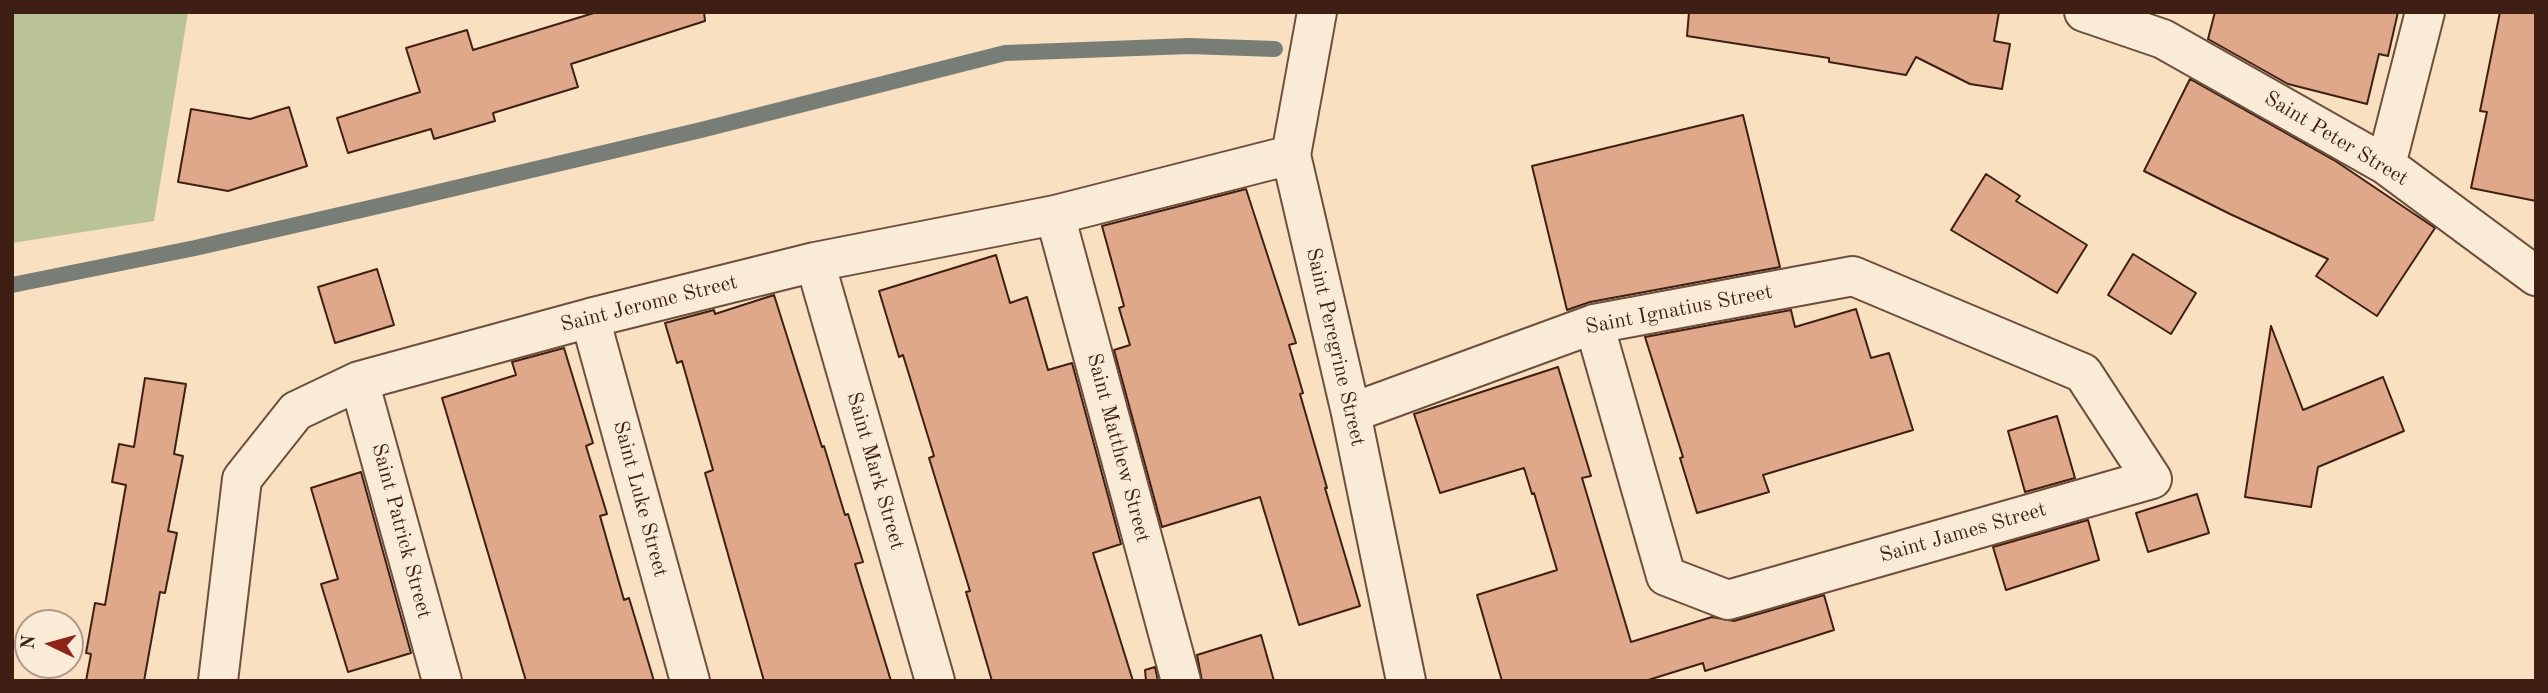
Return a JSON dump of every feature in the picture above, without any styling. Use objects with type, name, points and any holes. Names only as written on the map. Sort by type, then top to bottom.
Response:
[{"type":"street","name":"Saint Peregrine Street","points":[[1317,12],[1291,155],[1351,413],[1406,681]]},
{"type":"street","name":"Saint Peter Street","points":[[2084,12],[2166,26],[2386,165],[2536,276]]},
{"type":"street","points":[[2386,165],[2425,12]]},
{"type":"street","name":"Saint Jerome Street","points":[[218,681],[242,479],[296,411],[359,381],[590,318],[815,262],[1055,215],[1291,155]]},
{"type":"street","name":"Saint Matthew Street","points":[[1055,215],[1181,681]]},
{"type":"street","name":"Saint Mark Street","points":[[815,262],[935,681]]},
{"type":"street","name":"Saint Ignatius Street","points":[[1351,413],[1594,324],[1853,276]]},
{"type":"street","name":"Saint James Street","points":[[1594,324],[1665,576],[1728,600],[2152,479],[2083,373],[1853,276]]},
{"type":"street","name":"Saint Luke Street","points":[[590,318],[690,681]]},
{"type":"street","name":"Saint Patrick Street","points":[[359,381],[442,681]]},
{"type":"green space","points":[[12,12],[188,12],[154,221],[12,243]]},
{"type":"building","points":[[597,12],[704,12],[705,21],[571,64],[578,87],[493,113],[495,121],[434,139],[431,129],[348,153],[337,118],[420,92],[406,48],[467,30],[473,50]]},
{"type":"building","points":[[1689,12],[1999,12],[1994,41],[2010,44],[2002,89],[1970,84],[1916,57],[1906,75],[1829,62],[1829,58],[1687,36]]},
{"type":"building","points":[[2215,12],[2398,12],[2388,56],[2379,54],[2367,104],[2288,84],[2208,39]]},
{"type":"building","points":[[2500,12],[2536,12],[2536,201],[2471,188],[2487,112],[2480,111]]},
{"type":"building","points":[[2190,79],[2337,162],[2435,228],[2377,316],[2316,276],[2328,259],[2144,171]]},
{"type":"building","points":[[289,107],[307,166],[228,191],[178,182],[191,109],[250,119]]},
{"type":"building","points":[[1743,115],[1780,267],[1590,302],[1567,310],[1532,166]]},
{"type":"building","points":[[1986,174],[2020,196],[2016,201],[2087,245],[2057,293],[1951,230]]},
{"type":"building","points":[[1246,189],[1296,343],[1289,345],[1303,393],[1300,394],[1360,606],[1299,625],[1260,497],[1162,527],[1114,350],[1130,345],[1119,308],[1124,306],[1102,226]]},
{"type":"building","points":[[2133,254],[2196,293],[2171,334],[2108,295]]},
{"type":"building","points":[[996,255],[1010,303],[1027,297],[1048,370],[1072,363],[1121,544],[1093,553],[1133,681],[992,681],[966,592],[970,591],[929,458],[934,456],[903,355],[899,357],[879,291]]},
{"type":"building","points":[[377,269],[394,325],[335,343],[318,287]]},
{"type":"building","points":[[774,295],[822,447],[824,446],[863,562],[855,564],[891,681],[764,681],[705,473],[713,470],[682,361],[677,363],[665,323],[714,310],[715,314]]},
{"type":"building","points":[[1856,309],[1871,358],[1889,353],[1913,430],[1763,475],[1769,492],[1697,513],[1680,458],[1683,457],[1645,337],[1791,310],[1795,327]]},
{"type":"building","points":[[2271,326],[2303,410],[2383,377],[2404,431],[2318,467],[2311,507],[2245,497]]},
{"type":"building","points":[[564,348],[593,443],[586,446],[607,514],[600,516],[624,600],[629,598],[654,681],[526,681],[442,398],[516,375],[512,362]]},
{"type":"building","points":[[1558,367],[1591,476],[1582,478],[1631,642],[1712,617],[1734,621],[1824,595],[1834,630],[1705,671],[1703,663],[1645,681],[1502,681],[1477,595],[1557,570],[1534,493],[1532,494],[1524,468],[1440,493],[1414,414]]},
{"type":"building","points":[[145,378],[186,384],[174,454],[183,456],[168,531],[177,533],[165,593],[160,592],[144,681],[86,681],[91,654],[86,653],[95,603],[105,605],[126,485],[112,482],[119,444],[134,447]]},
{"type":"building","points":[[2057,416],[2075,478],[2025,492],[2008,431]]},
{"type":"building","points":[[361,472],[411,653],[348,672],[321,584],[338,579],[311,488]]},
{"type":"building","points":[[2197,494],[2209,533],[2148,552],[2136,513]]},
{"type":"building","points":[[2088,520],[2099,560],[2006,590],[1993,547]]},
{"type":"building","points":[[1261,635],[1274,681],[1202,681],[1197,655]]},
{"type":"building","points":[[1155,667],[1158,681],[1146,681],[1145,670]]},
{"type":"waterway","points":[[12,285],[195,248],[396,202],[701,130],[1005,53],[1189,46],[1275,49]]}]
